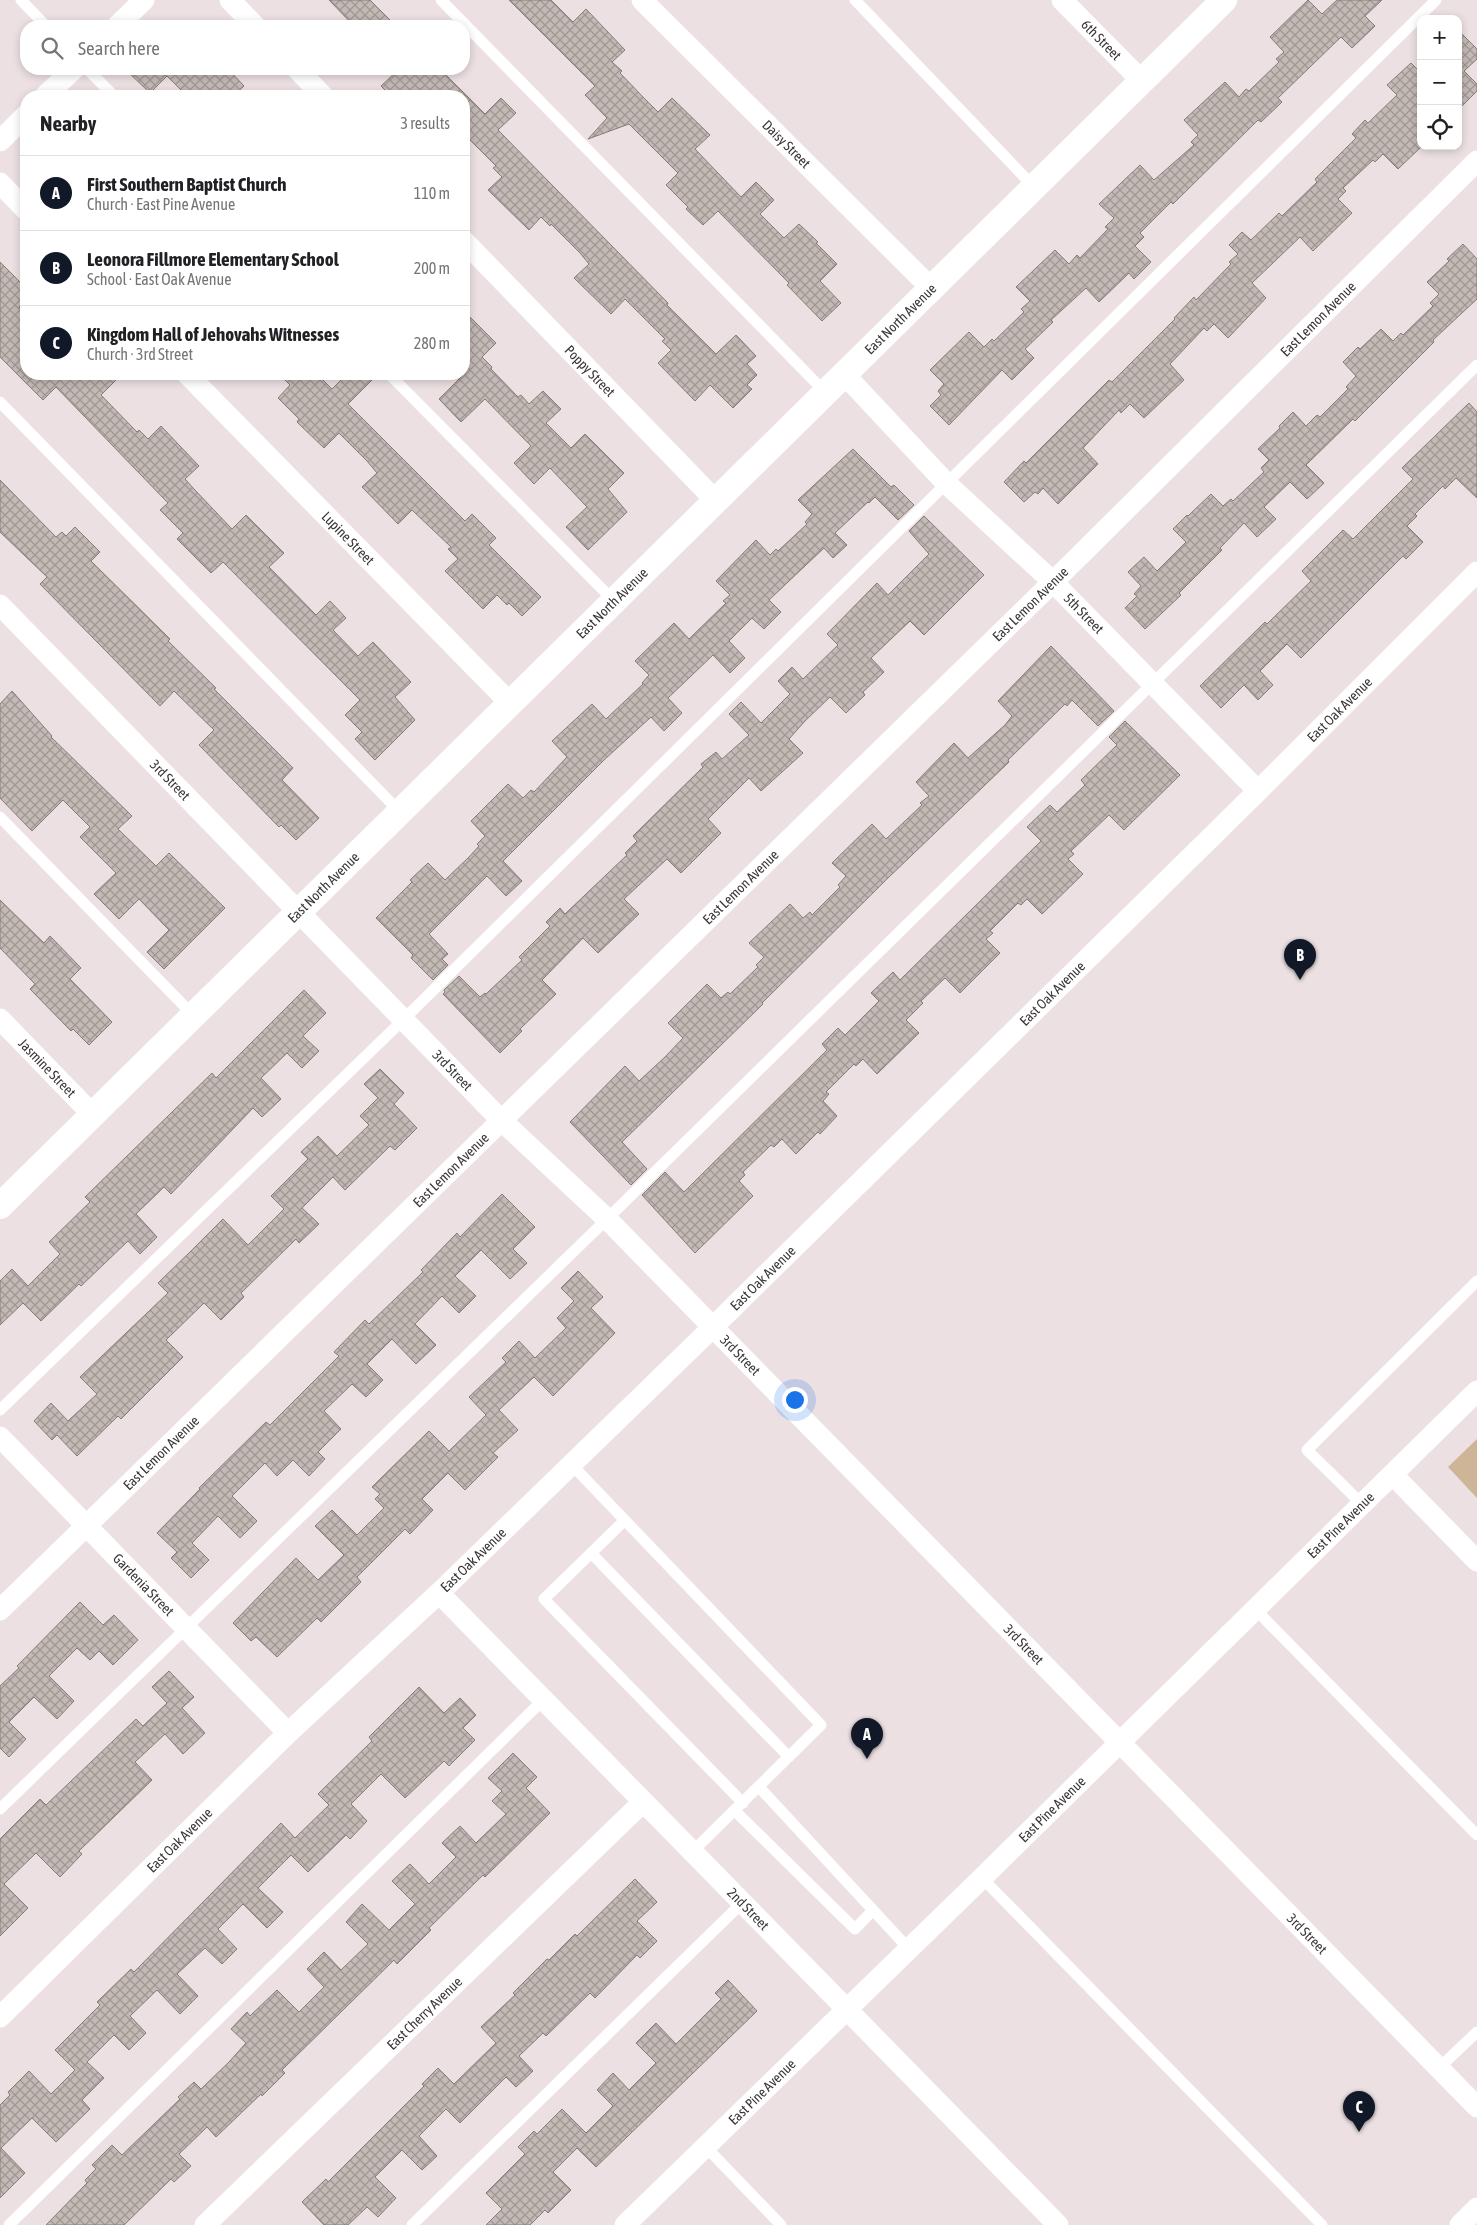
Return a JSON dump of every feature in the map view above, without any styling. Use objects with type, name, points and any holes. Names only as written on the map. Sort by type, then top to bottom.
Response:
[{"type":"street","points":[[123,20],[144,0]]},
{"type":"street","points":[[230,0],[249,20]]},
{"type":"street","name":"Daisy Street","points":[[642,0],[931,288]]},
{"type":"street","name":"6th Street","points":[[1062,0],[1141,80]]},
{"type":"street","name":"East North Avenue","points":[[0,1206],[1224,0]]},
{"type":"street","points":[[52,90],[68,75]]},
{"type":"street","points":[[303,75],[317,90]]},
{"type":"street","points":[[0,140],[20,121]]},
{"type":"street","name":"East Lemon Avenue","points":[[0,1610],[1053,582],[1477,161]]},
{"type":"street","points":[[0,183],[20,204]]},
{"type":"street","name":"Poppy Street","points":[[470,247],[716,500]]},
{"type":"street","name":"5th Street","points":[[844,374],[947,484],[1053,582],[1258,791]]},
{"type":"street","name":"Lupine Street","points":[[193,380],[510,703]]},
{"type":"street","name":"East Oak Avenue","points":[[0,2017],[288,1733],[439,1593],[713,1327],[1258,791],[1477,572]]},
{"type":"street","name":"3rd Street","points":[[0,605],[501,1120],[607,1219],[1477,2107]]},
{"type":"street","name":"Jasmine Street","points":[[0,1018],[93,1115]]},
{"type":"street","name":"East Pine Avenue","points":[[625,2225],[1120,1743],[1254,1609],[1393,1476],[1477,1391]]},
{"type":"street","name":"Gardenia Street","points":[[0,1437],[288,1733]]},
{"type":"street","points":[[1393,1476],[1477,1561]]},
{"type":"street","name":"2nd Street","points":[[439,1593],[1058,2225]]},
{"type":"street","name":"East Cherry Avenue","points":[[205,2225],[643,1802]]},
{"type":"street","points":[[1460,2225],[1477,2208]]},
{"type":"lane","points":[[21,0],[40,20]]},
{"type":"lane","points":[[441,0],[461,20]]},
{"type":"lane","points":[[855,0],[1034,186]]},
{"type":"lane","points":[[0,1410],[404,1019],[1436,0]]},
{"type":"lane","points":[[470,30],[825,392]]},
{"type":"lane","points":[[93,75],[108,90]]},
{"type":"lane","points":[[0,1809],[607,1219],[1477,365]]},
{"type":"lane","points":[[395,380],[614,601]]},
{"type":"lane","points":[[0,402],[400,812]]},
{"type":"lane","points":[[0,817],[194,1016]]},
{"type":"lane","points":[[1363,1505],[1307,1450],[1477,1281]]},
{"type":"lane","points":[[571,1464],[821,1725],[692,1852]]},
{"type":"lane","points":[[625,1520],[544,1599],[855,1929],[873,1910]]},
{"type":"lane","points":[[591,1554],[789,1756]]},
{"type":"lane","points":[[1254,1609],[1477,1835]]},
{"type":"lane","points":[[9,2225],[543,1700]]},
{"type":"lane","points":[[759,1787],[909,1949]]},
{"type":"lane","points":[[982,1878],[1322,2225]]},
{"type":"lane","points":[[412,2225],[742,1902]]},
{"type":"lane","points":[[1439,2068],[1477,2032]]},
{"type":"lane","points":[[705,2146],[781,2225]]},
{"type":"shaded area","points":[[1477,1439],[1477,1498],[1448,1467]]},
{"type":"building","points":[[329,0],[370,0],[390,20],[348,20]]},
{"type":"building","points":[[509,0],[551,0],[573,22],[586,9],[625,50],[612,62],[622,71],[620,73],[643,97],[658,112],[672,98],[710,135],[695,149],[741,197],[756,182],[774,200],[760,214],[784,238],[799,224],[818,242],[816,243],[837,264],[820,281],[841,303],[822,321],[787,285],[789,283],[718,211],[703,225],[686,209],[688,207],[666,185],[678,173],[629,124],[588,139],[607,118],[585,95],[595,86]]},
{"type":"building","points":[[1308,0],[1322,14],[1337,0],[1382,0],[1365,16],[1375,26],[1352,48],[1341,37],[1278,98],[1282,102],[1261,122],[1258,120],[1173,204],[1171,202],[1140,233],[1144,237],[1135,246],[1151,262],[1134,279],[1129,273],[1099,302],[1086,288],[1051,320],[1053,322],[1025,349],[1034,358],[1012,380],[1002,370],[949,425],[930,406],[941,395],[938,391],[944,384],[930,370],[969,332],[984,347],[992,339],[994,341],[1024,312],[1021,309],[1030,301],[1016,287],[1055,250],[1069,264],[1077,255],[1080,258],[1108,229],[1105,227],[1114,218],[1099,204],[1140,165],[1154,180],[1194,145],[1191,142],[1198,135],[1184,120],[1225,82],[1239,97],[1246,89],[1249,91],[1279,62],[1276,59],[1284,52],[1270,37]]},
{"type":"building","points":[[1462,34],[1477,49],[1477,59],[1464,71],[1477,84],[1477,91],[1462,106]]},
{"type":"building","points":[[1411,63],[1417,69],[1418,150],[1398,169],[1383,154],[1375,162],[1373,160],[1343,188],[1346,191],[1338,199],[1352,213],[1313,251],[1300,237],[1252,283],[1266,298],[1228,338],[1214,324],[1207,331],[1204,328],[1170,364],[1184,380],[1144,418],[1130,404],[1121,413],[1119,410],[1083,448],[1098,464],[1058,504],[1043,488],[1038,494],[1035,492],[1024,502],[1004,482],[1024,461],[1026,463],[1109,380],[1112,382],[1175,319],[1194,297],[1196,300],[1231,264],[1229,262],[1238,254],[1229,245],[1242,232],[1251,240],[1279,213],[1282,216],[1317,182],[1315,179],[1356,138],[1352,134],[1365,120],[1368,123],[1397,95],[1387,85]]},
{"type":"building","points":[[131,75],[234,75],[244,86],[240,90],[181,90],[167,76],[153,90],[147,90]]},
{"type":"building","points":[[393,75],[446,75],[461,90],[385,90],[381,86]]},
{"type":"building","points":[[501,98],[516,113],[498,130],[716,354],[736,335],[756,356],[747,364],[757,375],[747,385],[752,389],[733,408],[710,385],[695,401],[658,363],[671,350],[662,341],[665,339],[625,299],[611,314],[574,278],[589,264],[580,253],[551,224],[550,226],[541,217],[529,230],[488,190],[502,177],[493,168],[496,166],[470,140],[470,99],[485,114]]},
{"type":"building","points":[[1463,244],[1477,259],[1477,299],[1433,340],[1434,342],[1355,421],[1353,419],[1306,465],[1324,483],[1307,499],[1290,482],[1264,507],[1276,519],[1257,537],[1244,523],[1220,548],[1222,550],[1179,593],[1181,595],[1145,629],[1125,608],[1137,596],[1134,594],[1141,586],[1128,572],[1144,557],[1157,571],[1186,542],[1173,529],[1187,515],[1211,494],[1223,506],[1231,499],[1233,501],[1264,472],[1261,468],[1269,460],[1258,449],[1280,428],[1279,426],[1293,412],[1306,426],[1317,415],[1320,417],[1348,389],[1346,387],[1356,376],[1343,362],[1358,347],[1360,349],[1381,329],[1393,341],[1401,333],[1403,335],[1433,306],[1430,303],[1439,294],[1427,282],[1449,261],[1447,259]]},
{"type":"building","points":[[0,262],[20,282],[20,377],[0,357]]},
{"type":"building","points":[[470,317],[496,343],[482,357],[518,397],[521,395],[529,404],[543,391],[561,409],[546,423],[571,448],[585,434],[624,473],[608,489],[627,512],[588,550],[566,527],[587,507],[550,468],[534,484],[514,463],[531,446],[485,399],[461,422],[439,399],[458,380],[470,380]]},
{"type":"building","points":[[23,380],[116,380],[101,395],[137,432],[139,430],[148,439],[161,426],[199,466],[185,479],[232,529],[246,515],[284,553],[269,567],[316,615],[330,601],[346,618],[333,630],[358,656],[373,642],[411,682],[395,697],[415,720],[375,760],[355,739],[362,732],[345,715],[360,700],[223,562],[211,573],[177,539],[183,533],[160,510],[168,503],[56,387],[43,400]]},
{"type":"building","points":[[285,380],[323,380],[332,389],[341,380],[372,380],[348,404],[465,521],[472,514],[496,538],[489,545],[541,597],[522,616],[509,603],[507,605],[497,595],[483,609],[445,571],[458,559],[448,549],[451,547],[412,510],[398,524],[362,487],[377,473],[367,461],[339,433],[324,448],[297,422],[299,419],[278,398],[290,385]]},
{"type":"building","points":[[1469,403],[1477,412],[1477,498],[1456,478],[1445,489],[1443,486],[1415,514],[1417,516],[1407,526],[1423,542],[1406,559],[1403,556],[1301,658],[1287,644],[1260,671],[1273,685],[1258,700],[1244,685],[1221,708],[1200,686],[1265,622],[1267,624],[1311,581],[1302,571],[1343,530],[1353,539],[1413,479],[1402,468]]},
{"type":"building","points":[[853,449],[891,487],[894,485],[914,505],[898,520],[875,497],[868,502],[835,533],[847,545],[833,558],[824,548],[769,600],[781,612],[764,629],[752,618],[729,641],[745,658],[730,673],[713,655],[668,698],[682,713],[664,731],[651,717],[604,760],[503,861],[522,881],[506,896],[487,876],[429,934],[448,954],[442,959],[448,965],[433,980],[411,958],[413,955],[376,918],[428,863],[445,880],[469,857],[479,846],[477,844],[485,836],[471,821],[508,784],[523,798],[531,790],[534,792],[567,757],[552,741],[592,704],[606,719],[643,684],[649,675],[635,661],[674,623],[689,639],[726,603],[723,601],[730,595],[716,581],[756,540],[770,555],[776,549],[778,551],[807,524],[805,522],[812,514],[798,500]]},
{"type":"building","points":[[0,480],[56,537],[62,532],[66,536],[75,527],[100,552],[91,561],[170,639],[168,641],[293,768],[282,780],[319,818],[296,840],[281,825],[279,827],[199,745],[214,730],[174,691],[160,706],[40,584],[47,577],[0,532]]},
{"type":"building","points":[[924,516],[984,575],[924,635],[910,621],[871,658],[884,672],[863,692],[865,695],[846,713],[830,697],[805,721],[789,739],[803,753],[761,791],[749,778],[708,819],[721,833],[681,873],[667,859],[624,899],[639,914],[598,953],[583,938],[542,980],[556,994],[520,1029],[522,1031],[500,1053],[443,994],[444,990],[459,976],[480,997],[486,994],[522,960],[519,957],[550,926],[546,922],[560,908],[565,914],[627,855],[625,853],[637,841],[633,836],[703,767],[701,764],[716,752],[722,759],[749,735],[729,714],[741,702],[761,723],[790,694],[778,681],[792,667],[803,679],[838,645],[827,634],[877,583],[888,595],[929,554],[909,531]]},
{"type":"building","points":[[1051,646],[1114,711],[1098,726],[1072,700],[1067,706],[1065,704],[1008,760],[1009,762],[888,878],[622,1142],[647,1169],[631,1185],[570,1122],[625,1066],[639,1081],[665,1057],[683,1038],[668,1023],[707,984],[721,998],[728,992],[730,994],[758,967],[756,965],[764,957],[749,943],[790,904],[803,918],[810,912],[812,915],[840,887],[838,885],[846,876],[832,863],[872,824],[886,839],[922,805],[920,803],[929,796],[916,782],[954,743],[968,758],[1005,725],[1012,716],[998,701]]},
{"type":"building","points":[[12,691],[51,737],[132,816],[118,829],[156,866],[169,853],[225,908],[164,969],[147,952],[169,930],[139,899],[119,919],[94,894],[116,873],[80,837],[90,827],[63,800],[32,831],[0,798],[0,704]]},
{"type":"building","points":[[1125,721],[1180,775],[1124,830],[1109,815],[1071,851],[1074,854],[1068,859],[1083,874],[1042,914],[1027,899],[1021,905],[1018,903],[990,931],[993,933],[986,939],[1000,953],[960,993],[945,978],[921,1001],[923,1003],[906,1020],[919,1033],[877,1074],[863,1059],[856,1066],[854,1064],[826,1092],[829,1094],[823,1101],[837,1116],[820,1134],[818,1132],[796,1154],[782,1139],[774,1147],[771,1145],[743,1172],[745,1175],[739,1181],[753,1196],[695,1253],[642,1195],[665,1172],[684,1192],[827,1050],[822,1044],[838,1028],[845,1035],[879,1001],[871,993],[893,972],[900,980],[1041,841],[1027,827],[1050,805],[1057,812],[1085,785],[1081,780],[1117,745],[1109,737]]},
{"type":"building","points":[[0,900],[44,943],[50,936],[81,968],[70,979],[112,1022],[89,1045],[73,1029],[71,1031],[30,989],[35,984],[0,948]]},
{"type":"building","points":[[304,990],[326,1013],[303,1036],[319,1051],[302,1068],[287,1053],[261,1078],[281,1099],[262,1117],[253,1108],[171,1194],[164,1187],[136,1214],[157,1237],[140,1254],[128,1241],[81,1286],[79,1284],[41,1321],[23,1303],[0,1325],[0,1281],[12,1269],[28,1286],[60,1254],[49,1242],[90,1202],[85,1197],[212,1073],[216,1078]]},
{"type":"building","points":[[380,1069],[404,1093],[394,1104],[417,1128],[395,1150],[390,1146],[345,1190],[333,1177],[302,1208],[319,1224],[299,1243],[296,1239],[241,1293],[244,1297],[221,1320],[204,1303],[166,1340],[183,1357],[121,1419],[118,1416],[77,1456],[57,1435],[52,1440],[34,1421],[51,1403],[68,1421],[97,1394],[80,1377],[168,1293],[158,1283],[223,1219],[248,1245],[284,1209],[271,1196],[308,1159],[301,1152],[318,1136],[337,1156],[369,1125],[360,1116],[378,1098],[364,1084]]},
{"type":"building","points":[[502,1194],[535,1227],[513,1249],[527,1263],[510,1279],[481,1250],[455,1276],[476,1296],[459,1313],[442,1296],[415,1324],[436,1345],[416,1364],[392,1339],[367,1364],[383,1380],[366,1397],[352,1384],[324,1411],[341,1429],[318,1452],[325,1459],[309,1476],[293,1460],[277,1476],[265,1463],[232,1496],[257,1521],[240,1538],[218,1516],[192,1543],[209,1560],[191,1578],[171,1558],[177,1552],[157,1533],[199,1488],[266,1422],[270,1425],[339,1356],[334,1352],[365,1320],[369,1324],[423,1272],[421,1270],[457,1233],[460,1237]]},
{"type":"building","points":[[578,1271],[603,1297],[591,1308],[615,1333],[553,1396],[534,1377],[499,1410],[518,1430],[493,1453],[498,1457],[465,1490],[448,1473],[422,1499],[433,1510],[410,1534],[405,1529],[357,1577],[361,1582],[321,1622],[317,1618],[277,1657],[256,1637],[251,1641],[233,1623],[296,1558],[318,1580],[344,1555],[315,1526],[332,1510],[357,1535],[384,1508],[375,1499],[380,1494],[372,1487],[429,1431],[449,1451],[486,1415],[469,1397],[506,1362],[502,1358],[519,1341],[535,1358],[566,1328],[557,1318],[574,1301],[561,1288]]},
{"type":"building","points":[[80,1602],[103,1625],[114,1615],[138,1640],[113,1665],[99,1651],[90,1660],[77,1648],[49,1676],[74,1701],[57,1719],[34,1697],[9,1722],[26,1739],[9,1757],[0,1748],[0,1686]]},
{"type":"building","points":[[169,1671],[194,1697],[182,1708],[205,1733],[183,1754],[165,1734],[135,1762],[152,1780],[79,1851],[82,1854],[60,1877],[36,1853],[4,1884],[28,1908],[0,1936],[0,1839],[40,1799],[46,1805],[136,1719],[143,1726],[167,1703],[152,1687]]},
{"type":"building","points":[[419,1687],[444,1713],[460,1698],[476,1715],[463,1728],[475,1740],[449,1766],[444,1761],[405,1798],[381,1774],[351,1804],[367,1821],[350,1839],[346,1835],[308,1872],[291,1855],[258,1888],[283,1912],[267,1928],[243,1904],[218,1929],[237,1949],[222,1964],[205,1948],[177,1974],[198,1996],[180,2014],[157,1990],[130,2016],[146,2033],[129,2050],[114,2035],[87,2062],[104,2078],[82,2100],[90,2109],[56,2142],[32,2118],[1,2148],[25,2173],[0,2198],[0,2105],[10,2095],[8,2092],[29,2071],[51,2094],[75,2070],[55,2050],[100,2005],[97,2002],[131,1969],[134,1972],[281,1823],[295,1838],[329,1805],[318,1794],[372,1741],[369,1737]]},
{"type":"building","points":[[513,1753],[537,1777],[526,1788],[550,1813],[485,1877],[483,1875],[429,1928],[431,1930],[397,1964],[394,1960],[341,2012],[282,2070],[285,2073],[262,2096],[261,2094],[216,2137],[207,2127],[179,2154],[191,2166],[174,2182],[171,2179],[124,2225],[46,2225],[87,2183],[85,2180],[96,2169],[92,2165],[112,2145],[122,2155],[180,2099],[178,2097],[194,2082],[201,2089],[229,2062],[246,2043],[231,2029],[247,2012],[250,2016],[277,1990],[299,2012],[324,1987],[307,1969],[324,1952],[341,1970],[368,1944],[346,1922],[362,1904],[389,1930],[415,1904],[392,1881],[410,1864],[429,1884],[456,1857],[442,1843],[460,1826],[476,1843],[506,1814],[492,1801],[502,1791],[488,1778]]},
{"type":"building","points":[[635,1879],[657,1902],[637,1921],[657,1941],[640,1958],[637,1955],[595,1998],[590,1993],[546,2036],[543,2033],[519,2056],[533,2071],[516,2087],[506,2077],[460,2123],[446,2109],[419,2136],[437,2156],[422,2170],[402,2150],[375,2177],[396,2198],[378,2217],[367,2207],[348,2225],[324,2225],[302,2202],[326,2179],[328,2182],[424,2086],[422,2084],[438,2068],[454,2084],[496,2043],[481,2027],[515,1995],[513,1993],[547,1959],[549,1960],[575,1934],[577,1936]]},
{"type":"building","points":[[728,1980],[757,2011],[596,2167],[577,2148],[553,2172],[571,2190],[548,2213],[545,2210],[530,2225],[486,2225],[502,2209],[486,2193],[525,2154],[518,2147],[534,2131],[537,2134],[562,2109],[586,2133],[613,2106],[597,2090],[613,2073],[629,2090],[656,2063],[636,2043],[656,2023],[676,2044],[721,1999],[715,1993]]},
{"type":"place","name":"Leonora Fillmore Elementary School","points":[[1300,980]]},
{"type":"place","name":"First Southern Baptist Church","points":[[867,1759]]},
{"type":"place","name":"Kingdom Hall of Jehovahs Witnesses","points":[[1359,2132]]}]
